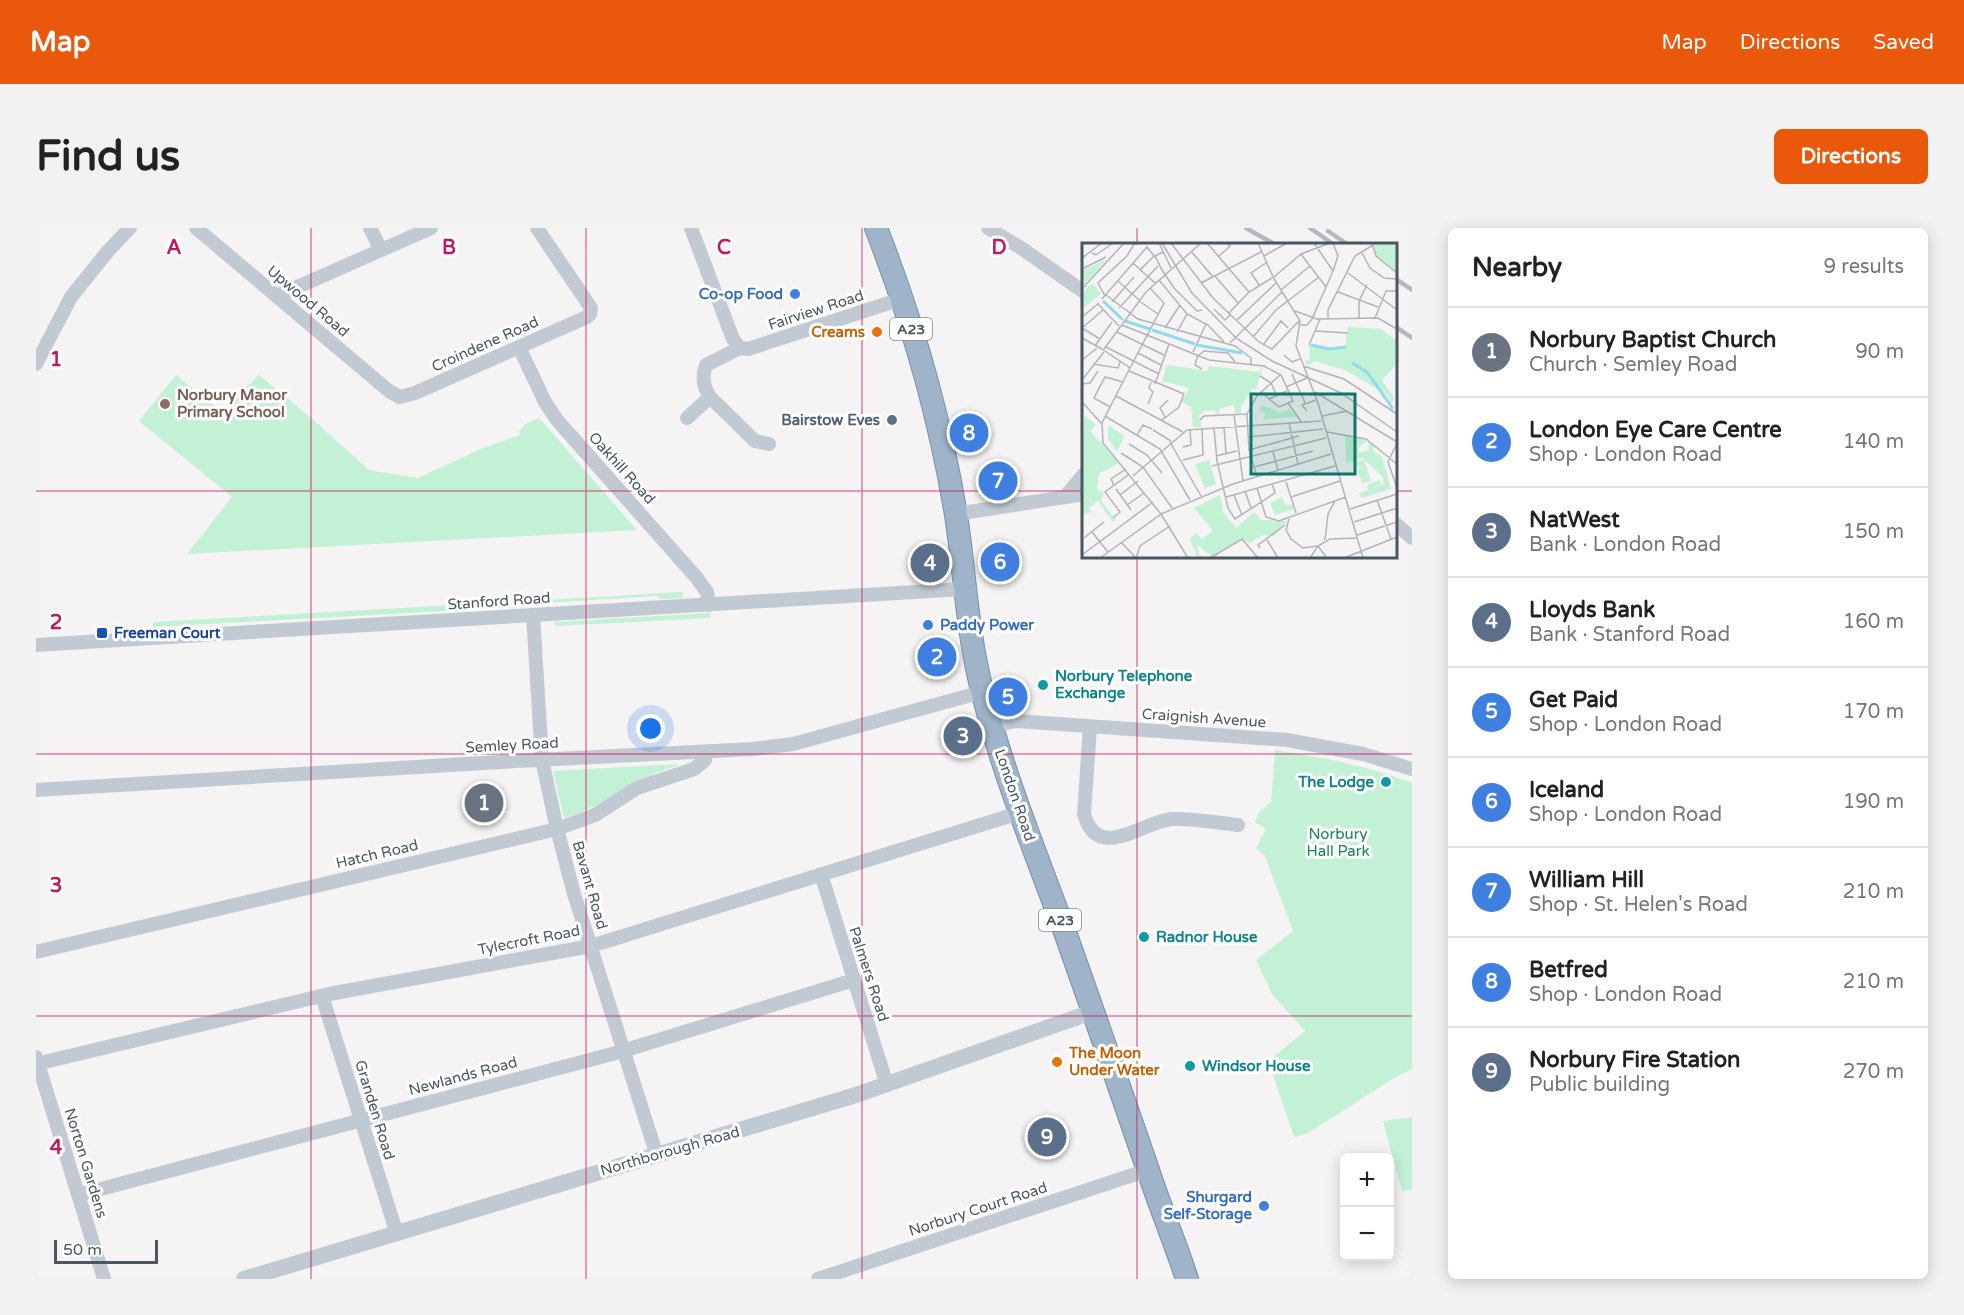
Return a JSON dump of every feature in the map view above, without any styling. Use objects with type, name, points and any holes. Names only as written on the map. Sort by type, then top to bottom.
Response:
[{"type":"highway","name":"London Road","points":[[876,228],[902,299],[938,428],[956,514],[964,589],[982,692],[1019,813],[1066,935],[1187,1279]]},
{"type":"street","points":[[36,364],[71,297],[130,228]]},
{"type":"street","name":"Upwood Road","points":[[196,228],[389,391],[400,397]]},
{"type":"street","points":[[370,228],[381,250]]},
{"type":"street","points":[[277,296],[431,228]]},
{"type":"street","name":"Croindene Road","points":[[400,397],[415,393],[590,314],[591,308],[537,228]]},
{"type":"street","points":[[691,228],[733,339],[740,348]]},
{"type":"street","points":[[988,228],[1021,248],[1082,291]]},
{"type":"street","name":"Fairview Road","points":[[710,397],[703,375],[706,365],[740,348],[748,349],[902,299]]},
{"type":"street","name":"Oakhill Road","points":[[519,347],[545,402],[557,420],[696,577],[707,592],[709,605]]},
{"type":"street","points":[[687,418],[710,397],[754,441],[769,444]]},
{"type":"street","points":[[1065,497],[1082,475]]},
{"type":"street","points":[[956,514],[1082,494]]},
{"type":"street","points":[[1397,526],[1412,538]]},
{"type":"street","name":"Stanford Road","points":[[36,645],[964,589]]},
{"type":"street","name":"Bavant Road","points":[[532,615],[542,760],[557,829],[623,1051],[657,1155]]},
{"type":"street","name":"Semley Road","points":[[36,790],[753,749],[787,745],[982,692]]},
{"type":"street","name":"Craignish Avenue","points":[[992,725],[1016,721],[1287,740],[1362,754],[1412,769]]},
{"type":"street","points":[[1090,727],[1084,814],[1089,827],[1101,836],[1117,838],[1171,819],[1239,825]]},
{"type":"street","name":"Hatch Road","points":[[36,952],[557,829],[595,815],[637,788],[694,769],[705,760],[705,752]]},
{"type":"street","name":"Tylecroft Road","points":[[37,1062],[322,996],[591,946],[1019,813]]},
{"type":"street","name":"Palmers Road","points":[[820,874],[887,1085]]},
{"type":"street","name":"Newlands Road","points":[[78,1195],[623,1051],[854,980]]},
{"type":"street","name":"Granden Road","points":[[322,996],[397,1234]]},
{"type":"street","name":"Northborough Road","points":[[244,1279],[887,1085],[1092,1012]]},
{"type":"street","name":"Norton Gardens","points":[[37,1062],[104,1279]]},
{"type":"street","name":"Norbury Court Road","points":[[818,1279],[1148,1170]]},
{"type":"green space","points":[[176,375],[221,412],[259,375],[369,470],[418,478],[481,449],[520,435],[519,431],[527,423],[539,418],[637,530],[187,554],[232,497],[139,421]]},
{"type":"green space","points":[[683,592],[683,598],[660,599],[657,596],[511,605],[511,602]]},
{"type":"green space","points":[[507,602],[507,606],[481,609],[153,627],[153,622]]},
{"type":"green space","points":[[710,613],[711,618],[556,626],[554,622]]},
{"type":"green space","name":"Norbury Hall Park","points":[[1275,750],[1344,763],[1412,783],[1412,1069],[1306,1134],[1294,1137],[1268,1061],[1305,1031],[1272,994],[1256,960],[1293,931],[1265,856],[1256,848],[1266,829],[1255,822],[1259,812],[1271,802]]},
{"type":"green space","points":[[678,764],[648,777],[593,807],[564,818],[553,771]]},
{"type":"green space","points":[[1412,1117],[1412,1190],[1402,1191],[1394,1153],[1392,1153],[1383,1121]]},
{"type":"railway","points":[[1246,228],[1272,243]]},
{"type":"railway","points":[[1310,228],[1332,243]]},
{"type":"railway","points":[[1328,231],[1346,243]]},
{"type":"railway","points":[[1397,280],[1412,290]]},
{"type":"railway","points":[[1397,328],[1412,338]]},
{"type":"place","name":"Co-op Food","points":[[795,294]]},
{"type":"place","name":"Creams","points":[[877,332]]},
{"type":"place","name":"Norbury Manor Primary School","points":[[165,404]]},
{"type":"place","name":"Bairstow Eves","points":[[892,420]]},
{"type":"place","name":"Betfred","points":[[969,433]]},
{"type":"place","name":"William Hill","points":[[998,481]]},
{"type":"place","name":"Iceland","points":[[1000,562]]},
{"type":"place","name":"Lloyds Bank","points":[[930,563]]},
{"type":"place","name":"Paddy Power","points":[[928,625]]},
{"type":"place","name":"Freeman Court","points":[[102,633]]},
{"type":"place","name":"London Eye Care Centre","points":[[937,657]]},
{"type":"place","name":"Norbury Telephone Exchange","points":[[1043,685]]},
{"type":"place","name":"Get Paid","points":[[1008,697]]},
{"type":"place","name":"NatWest","points":[[963,736]]},
{"type":"place","name":"The Lodge","points":[[1386,782]]},
{"type":"place","name":"Norbury Baptist Church","points":[[484,803]]},
{"type":"place","name":"Radnor House","points":[[1144,937]]},
{"type":"place","name":"The Moon Under Water","points":[[1057,1062]]},
{"type":"place","name":"Windsor House","points":[[1190,1066]]},
{"type":"place","name":"Norbury Fire Station","points":[[1047,1137]]},
{"type":"place","name":"Shurgard Self-Storage","points":[[1264,1206]]}]
